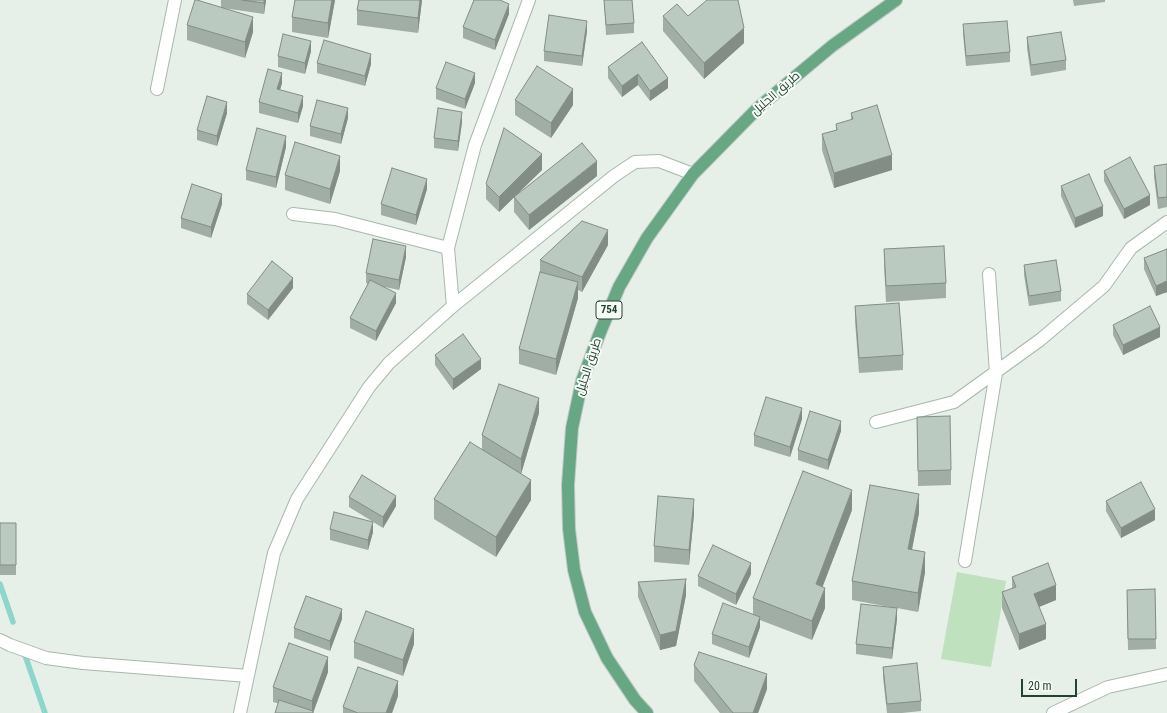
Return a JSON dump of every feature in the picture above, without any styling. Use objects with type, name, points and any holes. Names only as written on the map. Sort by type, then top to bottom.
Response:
[{"type":"main road","name":"طريق الجليل","points":[[647,713],[636,700],[607,658],[585,612],[574,570],[568,529],[568,485],[572,428],[582,381],[619,287],[647,238],[693,174],[759,107],[832,46],[896,0]]},
{"type":"street","points":[[157,89],[175,0]]},
{"type":"street","points":[[453,306],[448,248],[475,145],[529,0]]},
{"type":"street","points":[[240,713],[274,553],[297,500],[369,387],[389,363],[453,306],[614,176],[636,162],[659,161],[693,174]]},
{"type":"street","points":[[293,214],[334,219],[448,248]]},
{"type":"street","points":[[876,422],[954,402],[1040,340],[1104,286],[1131,248],[1167,222]]},
{"type":"street","points":[[965,561],[996,373],[989,274]]},
{"type":"street","points":[[0,640],[10,646],[46,658],[83,663],[248,676]]},
{"type":"street","points":[[1053,713],[1108,687],[1167,674]]},
{"type":"green space","points":[[957,572],[1006,581],[991,667],[941,659]]},
{"type":"building","points":[[195,0],[253,17],[245,42],[187,25]]},
{"type":"building","points":[[242,0],[264,0],[264,3]]},
{"type":"building","points":[[295,0],[332,0],[328,23],[292,17]]},
{"type":"building","points":[[359,0],[420,0],[418,18],[357,10]]},
{"type":"building","points":[[474,0],[500,0],[509,4],[495,40],[463,27]]},
{"type":"building","points":[[604,0],[632,0],[634,23],[606,25]]},
{"type":"building","points":[[707,0],[738,0],[744,28],[704,63],[663,16],[677,4],[688,16]]},
{"type":"building","points":[[549,15],[587,21],[582,56],[544,51]]},
{"type":"building","points":[[1007,21],[1010,52],[966,56],[963,24]]},
{"type":"building","points":[[1061,32],[1066,60],[1031,65],[1027,37]]},
{"type":"building","points":[[283,34],[311,41],[305,63],[278,56]]},
{"type":"building","points":[[324,40],[371,54],[365,76],[317,63]]},
{"type":"building","points":[[642,42],[668,78],[650,91],[638,74],[622,86],[608,67]]},
{"type":"building","points":[[446,62],[475,73],[465,99],[436,88]]},
{"type":"building","points":[[537,66],[573,89],[551,123],[515,100]]},
{"type":"building","points":[[268,69],[282,73],[277,89],[303,96],[298,113],[259,102]]},
{"type":"building","points":[[207,96],[227,102],[217,136],[197,130]]},
{"type":"building","points":[[317,100],[348,108],[341,134],[310,126]]},
{"type":"building","points":[[877,105],[892,155],[834,173],[822,134],[837,130],[836,124],[853,119],[851,113]]},
{"type":"building","points":[[438,108],[462,112],[458,141],[434,138]]},
{"type":"building","points":[[257,128],[286,136],[276,177],[246,170]]},
{"type":"building","points":[[504,128],[542,154],[499,197],[486,184]]},
{"type":"building","points":[[295,142],[340,156],[330,189],[285,175]]},
{"type":"building","points":[[582,143],[597,161],[529,215],[514,197]]},
{"type":"building","points":[[1130,157],[1150,195],[1124,209],[1104,171]]},
{"type":"building","points":[[1167,164],[1167,197],[1158,198],[1154,166]]},
{"type":"building","points":[[392,168],[427,179],[416,215],[381,204]]},
{"type":"building","points":[[1089,174],[1103,206],[1075,218],[1061,186]]},
{"type":"building","points":[[192,184],[222,194],[211,227],[181,218]]},
{"type":"building","points":[[582,221],[608,230],[582,277],[540,260]]},
{"type":"building","points":[[373,239],[406,246],[399,280],[366,273]]},
{"type":"building","points":[[944,246],[946,283],[886,286],[884,249]]},
{"type":"building","points":[[1167,249],[1167,281],[1156,286],[1144,258]]},
{"type":"building","points":[[1056,260],[1061,291],[1029,296],[1024,265]]},
{"type":"building","points":[[272,261],[293,278],[268,310],[247,294]]},
{"type":"building","points":[[540,272],[578,282],[556,359],[519,349]]},
{"type":"building","points":[[370,280],[396,293],[376,331],[350,318]]},
{"type":"building","points":[[899,303],[903,355],[859,358],[855,306]]},
{"type":"building","points":[[1150,306],[1160,327],[1123,345],[1113,325]]},
{"type":"building","points":[[463,334],[481,359],[453,379],[435,355]]},
{"type":"building","points":[[499,384],[539,398],[521,459],[482,435]]},
{"type":"building","points":[[766,397],[802,408],[790,447],[754,435]]},
{"type":"building","points":[[810,411],[841,421],[828,460],[798,450]]},
{"type":"building","points":[[950,416],[951,470],[918,471],[917,417]]},
{"type":"building","points":[[470,442],[531,480],[496,537],[434,499]]},
{"type":"building","points":[[803,471],[852,490],[816,584],[825,588],[812,621],[753,598]]},
{"type":"building","points":[[362,475],[396,496],[383,517],[349,497]]},
{"type":"building","points":[[1141,482],[1155,509],[1121,528],[1106,501]]},
{"type":"building","points":[[870,485],[919,494],[908,549],[925,552],[918,593],[852,581]]},
{"type":"building","points":[[658,496],[694,499],[689,550],[654,546]]},
{"type":"building","points":[[334,512],[373,522],[368,540],[330,529]]},
{"type":"building","points":[[0,523],[16,523],[16,565],[0,565]]},
{"type":"building","points":[[713,545],[751,563],[736,594],[698,576]]},
{"type":"building","points":[[1048,563],[1056,585],[1034,594],[1046,624],[1019,634],[1002,592],[1016,587],[1012,577]]},
{"type":"building","points":[[686,579],[676,631],[660,635],[638,582]]},
{"type":"building","points":[[1155,589],[1156,639],[1128,639],[1127,590]]},
{"type":"building","points":[[306,596],[342,609],[330,641],[294,628]]},
{"type":"building","points":[[723,603],[760,617],[749,647],[712,634]]},
{"type":"building","points":[[861,604],[897,608],[892,648],[856,644]]},
{"type":"building","points":[[366,611],[414,629],[403,660],[354,642]]},
{"type":"building","points":[[289,643],[328,657],[312,701],[273,687]]},
{"type":"building","points":[[699,652],[767,674],[753,713],[733,713],[694,665]]},
{"type":"building","points":[[917,663],[921,701],[887,704],[883,667]]},
{"type":"building","points":[[358,667],[398,681],[386,713],[358,713],[343,707]]},
{"type":"building","points":[[279,700],[313,711],[313,713],[275,713]]},
{"type":"waterway","points":[[0,584],[13,622]]},
{"type":"waterway","points":[[25,655],[45,713]]}]
